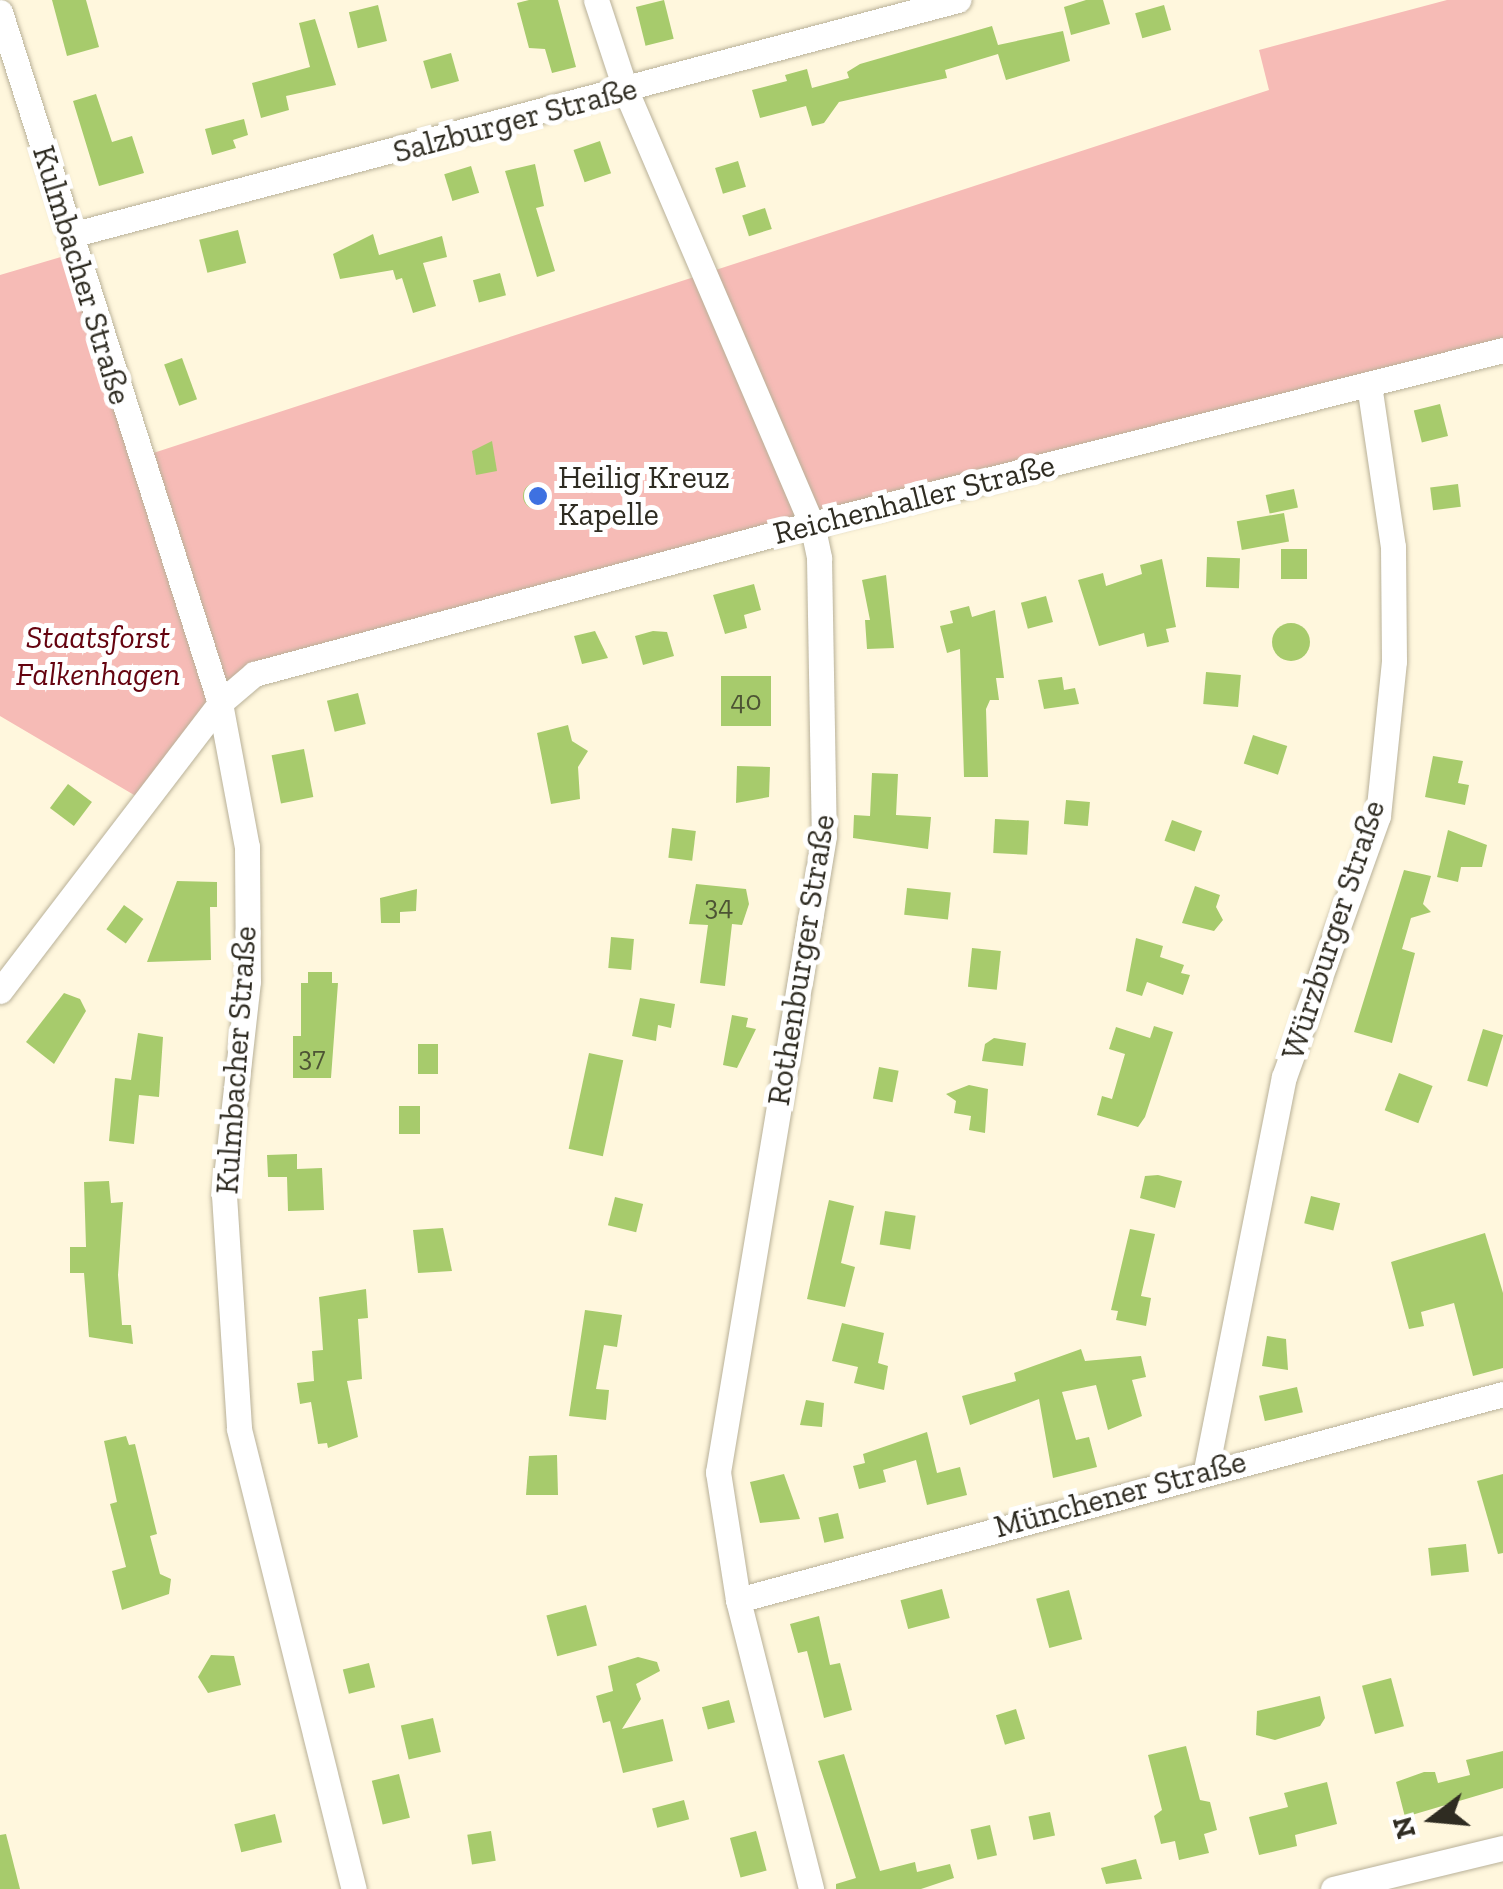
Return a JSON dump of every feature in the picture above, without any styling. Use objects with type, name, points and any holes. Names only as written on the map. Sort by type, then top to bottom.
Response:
[{"type":"street","name":"Rothenburger Straße","points":[[596,0],[626,92],[812,524],[826,661],[824,836],[718,1472],[738,1600],[811,1889]]},
{"type":"street","name":"Salzburger Straße","points":[[71,235],[626,92],[958,0]]},
{"type":"street","name":"Kulmbacher Straße","points":[[0,12],[220,703],[248,847],[248,980],[224,1195],[240,1429],[354,1889]]},
{"type":"street","name":"Reichenhaller Straße","points":[[0,991],[220,703],[254,674],[812,524],[1503,350]]},
{"type":"street","name":"Würzburger Straße","points":[[1206,1470],[1284,1077],[1378,816],[1394,661],[1392,547],[1369,384]]},
{"type":"street","name":"Münchener Straße","points":[[738,1600],[1206,1470],[1503,1394]]},
{"type":"street","points":[[1333,1889],[1503,1848]]},
{"type":"green space","name":"Staatsforst Falkenhagen","points":[[1447,0],[1503,0],[1503,351],[256,672],[146,802],[0,716],[0,275],[71,254],[138,458],[1269,90],[1259,50]]},
{"type":"building","points":[[52,0],[86,0],[99,47],[67,56]]},
{"type":"building","points":[[558,0],[576,67],[552,73],[545,49],[529,48],[517,3]]},
{"type":"building","points":[[664,0],[674,39],[646,46],[636,7]]},
{"type":"building","points":[[1086,0],[1103,0],[1110,24],[1071,35],[1064,7]]},
{"type":"building","points":[[378,5],[387,41],[358,48],[349,12]]},
{"type":"building","points":[[1164,5],[1171,30],[1142,38],[1135,13]]},
{"type":"building","points":[[315,19],[336,85],[286,96],[289,110],[261,118],[252,83],[310,67],[299,23]]},
{"type":"building","points":[[992,26],[998,45],[1063,31],[1070,61],[1006,80],[998,54],[945,70],[947,78],[839,102],[824,123],[812,126],[806,106],[760,118],[752,90],[787,81],[785,75],[807,69],[812,88],[849,78],[847,72],[860,64]]},
{"type":"building","points":[[451,53],[459,81],[431,89],[423,61]]},
{"type":"building","points":[[96,94],[112,142],[132,136],[144,173],[99,186],[73,101]]},
{"type":"building","points":[[244,119],[248,135],[233,140],[236,148],[212,155],[205,129]]},
{"type":"building","points":[[600,141],[611,173],[585,182],[574,150]]},
{"type":"building","points":[[738,161],[746,187],[723,194],[715,168]]},
{"type":"building","points":[[535,164],[544,206],[536,208],[555,271],[537,277],[505,171]]},
{"type":"building","points":[[471,166],[479,193],[452,201],[444,174]]},
{"type":"building","points":[[765,208],[772,229],[749,236],[742,215]]},
{"type":"building","points":[[238,230],[246,263],[207,273],[199,240]]},
{"type":"building","points":[[373,234],[379,255],[442,236],[447,257],[423,263],[436,306],[413,313],[402,278],[396,280],[393,270],[340,279],[333,254]]},
{"type":"building","points":[[500,273],[506,295],[479,302],[473,280]]},
{"type":"building","points":[[182,358],[197,399],[179,406],[164,364]]},
{"type":"building","points":[[1440,404],[1448,436],[1422,443],[1414,411]]},
{"type":"building","points":[[492,441],[497,471],[476,475],[472,451]]},
{"type":"building","name":"Heilig Kreuz Kapelle","points":[[536,483],[545,487],[549,496],[545,505],[536,509],[527,505],[523,496],[527,487]]},
{"type":"building","points":[[1458,484],[1461,507],[1433,510],[1430,487]]},
{"type":"building","points":[[1294,489],[1298,508],[1270,514],[1266,495]]},
{"type":"building","points":[[1284,513],[1289,542],[1242,550],[1237,521]]},
{"type":"building","points":[[1281,549],[1307,549],[1307,579],[1281,579]]},
{"type":"building","points":[[1207,557],[1240,558],[1239,588],[1206,587]]},
{"type":"building","points":[[1162,559],[1176,627],[1166,629],[1169,642],[1147,647],[1144,633],[1099,646],[1078,580],[1103,573],[1106,586],[1142,574],[1140,565]]},
{"type":"building","points":[[886,575],[894,648],[867,649],[865,620],[870,620],[862,580]]},
{"type":"building","points":[[754,584],[761,610],[744,615],[747,628],[725,634],[713,595]]},
{"type":"building","points":[[1046,596],[1053,622],[1028,629],[1021,603]]},
{"type":"building","points":[[969,606],[972,617],[995,610],[1004,678],[996,678],[999,700],[990,700],[986,709],[988,777],[964,777],[960,649],[947,653],[940,626],[953,623],[950,611]]},
{"type":"building","points":[[1291,623],[1304,629],[1310,642],[1304,655],[1291,661],[1278,655],[1272,642],[1278,629]]},
{"type":"building","points":[[595,631],[608,658],[582,664],[574,636]]},
{"type":"building","points":[[667,632],[674,656],[643,665],[635,636]]},
{"type":"building","points":[[1206,672],[1241,675],[1238,707],[1203,704]]},
{"type":"building","points":[[721,676],[771,676],[771,726],[721,726]]},
{"type":"building","points":[[1062,677],[1064,690],[1075,688],[1079,704],[1044,709],[1038,680]]},
{"type":"building","points":[[358,693],[366,724],[335,732],[327,701]]},
{"type":"building","points":[[568,725],[572,741],[588,751],[578,767],[580,799],[551,804],[537,733]]},
{"type":"building","points":[[1253,735],[1287,746],[1278,775],[1244,764]]},
{"type":"building","points":[[304,749],[313,797],[281,803],[272,755]]},
{"type":"building","points":[[1433,756],[1463,761],[1458,783],[1469,785],[1465,805],[1425,797]]},
{"type":"building","points":[[737,766],[770,767],[769,797],[736,803]]},
{"type":"building","points":[[872,773],[898,774],[896,815],[931,817],[928,849],[853,838],[854,815],[870,816]]},
{"type":"building","points":[[68,784],[92,802],[74,826],[50,808]]},
{"type":"building","points":[[1066,800],[1090,802],[1088,826],[1064,824]]},
{"type":"building","points":[[995,819],[1029,821],[1027,855],[993,853]]},
{"type":"building","points":[[1172,820],[1202,831],[1195,852],[1164,841]]},
{"type":"building","points":[[672,828],[696,831],[692,861],[668,858]]},
{"type":"building","points":[[1448,830],[1487,845],[1482,867],[1461,867],[1458,882],[1437,877]]},
{"type":"building","points":[[1404,870],[1431,876],[1423,904],[1431,912],[1411,918],[1402,949],[1415,953],[1392,1043],[1354,1032]]},
{"type":"building","points":[[177,881],[217,882],[217,907],[210,907],[211,960],[147,962]]},
{"type":"building","points":[[696,884],[746,889],[749,904],[742,925],[732,924],[725,986],[700,983],[708,925],[689,924]]},
{"type":"building","points":[[1195,886],[1220,895],[1216,907],[1223,920],[1214,931],[1182,923]]},
{"type":"building","points":[[907,888],[951,893],[948,919],[904,915]]},
{"type":"building","points":[[417,889],[416,911],[400,912],[400,923],[381,923],[380,898]]},
{"type":"building","points":[[124,905],[143,919],[126,943],[106,929]]},
{"type":"building","points":[[611,937],[634,939],[631,970],[608,968]]},
{"type":"building","points":[[1136,938],[1163,946],[1160,957],[1184,965],[1181,973],[1190,975],[1183,995],[1147,982],[1142,996],[1126,991]]},
{"type":"building","points":[[972,948],[1001,951],[997,990],[968,987]]},
{"type":"building","points":[[308,972],[332,972],[332,983],[338,983],[331,1078],[293,1078],[293,1036],[301,1036],[301,983],[308,983]]},
{"type":"building","points":[[64,993],[80,999],[86,1011],[54,1064],[26,1042]]},
{"type":"building","points":[[640,998],[675,1004],[671,1028],[658,1025],[656,1041],[632,1036]]},
{"type":"building","points":[[732,1015],[748,1018],[746,1027],[756,1029],[737,1068],[723,1065]]},
{"type":"building","points":[[1154,1026],[1173,1032],[1145,1117],[1138,1127],[1097,1115],[1102,1096],[1112,1099],[1125,1054],[1109,1049],[1116,1027],[1150,1038]]},
{"type":"building","points":[[1483,1029],[1503,1035],[1487,1087],[1467,1081]]},
{"type":"building","points":[[138,1033],[163,1037],[159,1097],[139,1095],[134,1144],[109,1141],[115,1078],[131,1080]]},
{"type":"building","points":[[994,1038],[1026,1043],[1023,1066],[982,1061],[985,1044]]},
{"type":"building","points":[[418,1044],[438,1044],[438,1074],[418,1074]]},
{"type":"building","points":[[589,1053],[623,1060],[603,1156],[569,1149]]},
{"type":"building","points":[[879,1067],[899,1071],[893,1102],[873,1098]]},
{"type":"building","points":[[1399,1073],[1433,1086],[1418,1123],[1385,1110]]},
{"type":"building","points":[[969,1085],[988,1089],[985,1133],[969,1130],[971,1116],[954,1113],[956,1101],[946,1094]]},
{"type":"building","points":[[399,1106],[420,1106],[420,1134],[399,1134]]},
{"type":"building","points":[[297,1154],[297,1169],[322,1168],[324,1210],[288,1211],[287,1177],[268,1177],[267,1155]]},
{"type":"building","points":[[1145,1176],[1182,1181],[1175,1208],[1140,1198]]},
{"type":"building","points":[[109,1181],[111,1203],[123,1202],[118,1275],[122,1325],[131,1325],[133,1344],[89,1337],[84,1273],[70,1273],[70,1247],[86,1247],[84,1182]]},
{"type":"building","points":[[1311,1196],[1340,1203],[1333,1230],[1304,1223]]},
{"type":"building","points":[[615,1197],[643,1204],[636,1232],[608,1225]]},
{"type":"building","points":[[829,1200],[854,1206],[841,1263],[855,1267],[845,1307],[807,1299]]},
{"type":"building","points":[[885,1211],[916,1216],[910,1249],[880,1245]]},
{"type":"building","points":[[443,1228],[452,1271],[418,1273],[413,1230]]},
{"type":"building","points":[[1130,1229],[1155,1234],[1141,1296],[1151,1298],[1146,1326],[1116,1320],[1118,1311],[1111,1310]]},
{"type":"building","points":[[1485,1233],[1503,1293],[1503,1368],[1473,1376],[1454,1303],[1421,1312],[1424,1326],[1409,1329],[1391,1262]]},
{"type":"building","points":[[366,1289],[368,1318],[358,1319],[362,1379],[347,1381],[358,1437],[328,1448],[327,1443],[318,1444],[311,1402],[300,1404],[297,1383],[314,1381],[312,1351],[323,1350],[319,1297]]},
{"type":"building","points":[[585,1310],[622,1315],[617,1347],[604,1345],[596,1389],[609,1390],[606,1420],[569,1416]]},
{"type":"building","points":[[842,1323],[884,1333],[878,1363],[888,1366],[884,1390],[854,1383],[858,1367],[832,1361]]},
{"type":"building","points":[[1267,1336],[1286,1339],[1288,1370],[1262,1366]]},
{"type":"building","points":[[1081,1349],[1085,1361],[1141,1356],[1146,1377],[1132,1380],[1142,1416],[1108,1430],[1096,1385],[1062,1392],[1076,1440],[1089,1437],[1097,1467],[1053,1478],[1039,1399],[970,1425],[962,1396],[1016,1381],[1014,1373]]},
{"type":"building","points":[[1297,1387],[1303,1412],[1265,1421],[1259,1396]]},
{"type":"building","points":[[806,1400],[824,1403],[822,1427],[800,1425]]},
{"type":"building","points":[[927,1432],[937,1473],[960,1467],[967,1495],[927,1505],[916,1460],[883,1470],[886,1482],[859,1489],[853,1466],[865,1463],[863,1454]]},
{"type":"building","points":[[126,1436],[129,1445],[135,1444],[157,1534],[150,1536],[160,1574],[171,1579],[169,1594],[122,1610],[112,1571],[126,1567],[110,1504],[117,1502],[104,1441]]},
{"type":"building","points":[[557,1455],[558,1495],[526,1495],[529,1456]]},
{"type":"building","points":[[784,1474],[800,1519],[760,1523],[750,1482]]},
{"type":"building","points":[[1503,1474],[1503,1553],[1498,1554],[1477,1481]]},
{"type":"building","points":[[838,1513],[844,1538],[824,1543],[819,1517]]},
{"type":"building","points":[[1466,1544],[1469,1572],[1431,1576],[1428,1548]]},
{"type":"building","points":[[942,1589],[950,1618],[908,1629],[900,1600]]},
{"type":"building","points":[[1069,1590],[1082,1639],[1049,1648],[1036,1599]]},
{"type":"building","points":[[586,1605],[597,1646],[557,1656],[546,1616]]},
{"type":"building","points":[[819,1616],[830,1665],[840,1663],[852,1710],[824,1718],[807,1651],[798,1653],[790,1624]]},
{"type":"building","points":[[211,1655],[234,1656],[241,1685],[208,1693],[198,1677]]},
{"type":"building","points":[[638,1657],[657,1662],[660,1671],[636,1684],[641,1699],[622,1729],[663,1719],[673,1761],[623,1773],[610,1721],[603,1723],[596,1696],[613,1691],[608,1666]]},
{"type":"building","points":[[369,1663],[375,1687],[349,1694],[343,1670]]},
{"type":"building","points":[[1391,1678],[1404,1726],[1375,1734],[1362,1686]]},
{"type":"building","points":[[1320,1696],[1325,1718],[1320,1726],[1275,1740],[1256,1735],[1257,1711]]},
{"type":"building","points":[[729,1700],[735,1722],[708,1729],[702,1707]]},
{"type":"building","points":[[1016,1709],[1025,1739],[1005,1745],[996,1715]]},
{"type":"building","points":[[433,1718],[441,1752],[409,1760],[401,1725]]},
{"type":"building","points":[[1186,1746],[1200,1800],[1210,1802],[1217,1830],[1204,1834],[1209,1853],[1179,1860],[1175,1841],[1161,1844],[1154,1816],[1162,1810],[1148,1755]]},
{"type":"building","points":[[1503,1751],[1503,1788],[1405,1817],[1396,1782],[1424,1772],[1435,1772],[1438,1783],[1470,1775],[1466,1760]]},
{"type":"building","points":[[844,1754],[880,1871],[915,1862],[917,1872],[950,1864],[954,1878],[921,1889],[836,1889],[836,1884],[856,1878],[818,1761]]},
{"type":"building","points":[[399,1774],[410,1818],[383,1824],[372,1781]]},
{"type":"building","points":[[1327,1782],[1337,1824],[1295,1835],[1297,1846],[1259,1855],[1249,1817],[1288,1807],[1284,1793]]},
{"type":"building","points":[[684,1800],[689,1819],[657,1828],[652,1809]]},
{"type":"building","points":[[1050,1812],[1055,1835],[1033,1840],[1028,1817]]},
{"type":"building","points":[[275,1814],[282,1842],[241,1852],[234,1824]]},
{"type":"building","points":[[990,1825],[997,1855],[977,1860],[971,1829]]},
{"type":"building","points":[[491,1831],[496,1861],[472,1864],[467,1835]]},
{"type":"building","points":[[756,1831],[767,1871],[741,1878],[730,1838]]},
{"type":"building","points":[[6,1834],[20,1889],[0,1889],[0,1835]]},
{"type":"building","points":[[1136,1859],[1142,1879],[1106,1884],[1101,1868]]},
{"type":"place","name":"Heilig Kreuz Kapelle","points":[[538,496]]}]
